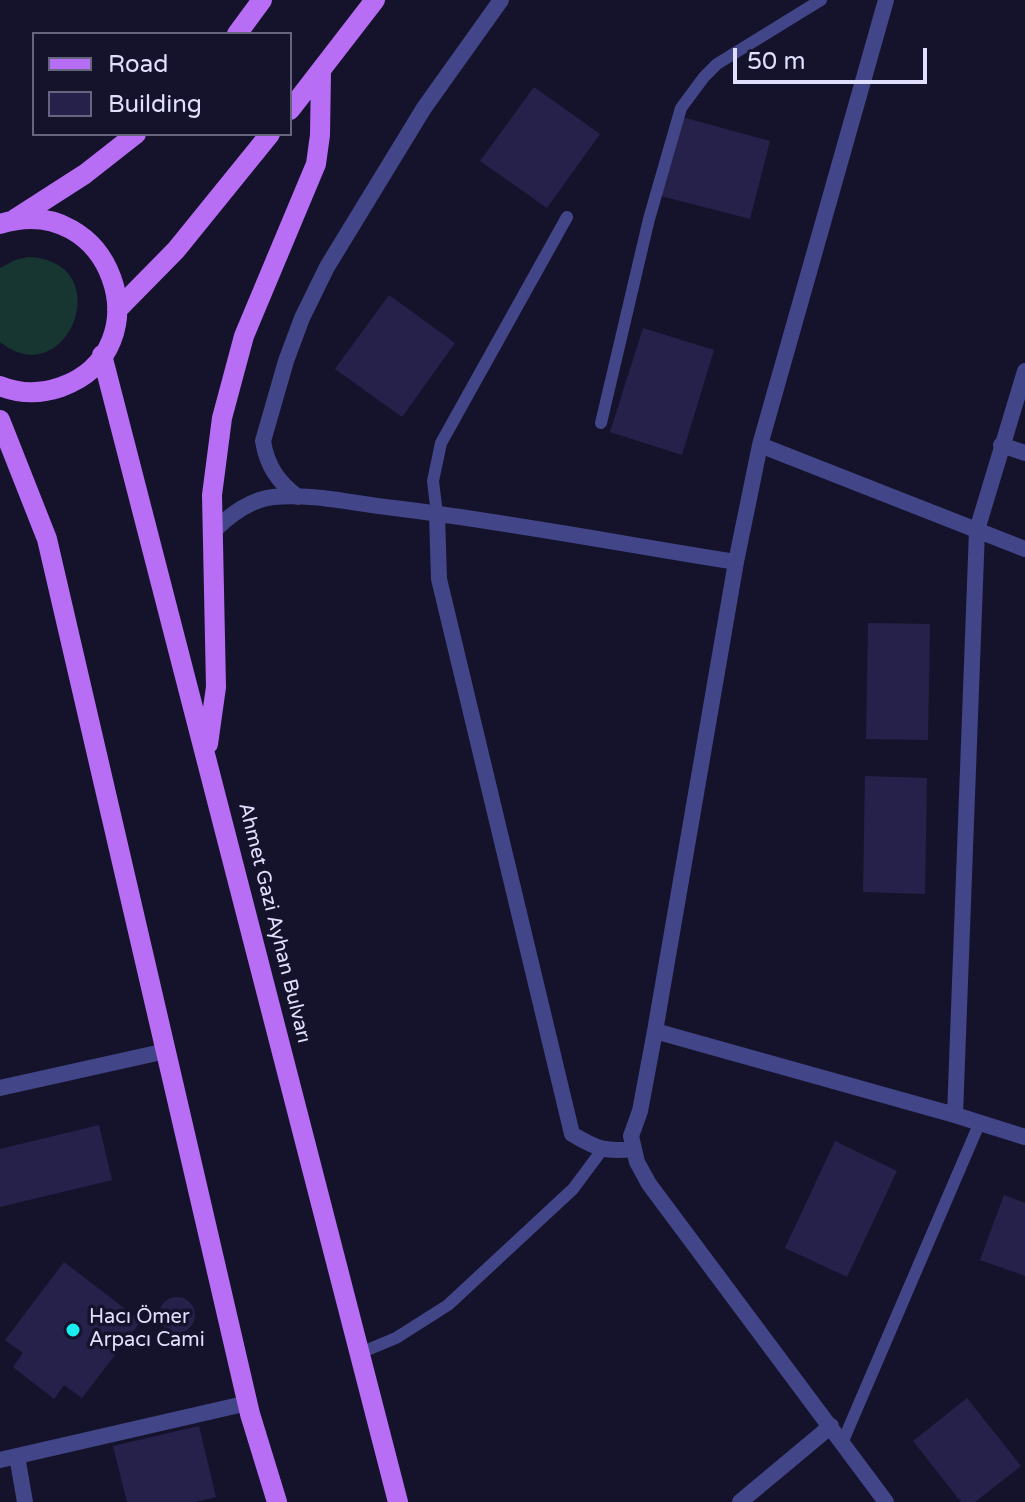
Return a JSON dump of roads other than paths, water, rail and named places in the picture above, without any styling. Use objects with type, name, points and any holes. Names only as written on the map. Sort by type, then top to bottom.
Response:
[{"type":"main road","points":[[238,32],[262,0]]},
{"type":"main road","points":[[292,108],[375,0]]},
{"type":"main road","points":[[207,756],[216,687],[211,534],[216,456],[231,377],[254,310],[316,164],[320,135],[321,72]]},
{"type":"main road","points":[[7,222],[85,174],[133,136]]},
{"type":"main road","points":[[117,310],[176,250],[268,136]]},
{"type":"main road","points":[[0,386],[29,392],[53,389],[76,380],[102,355],[113,334],[117,310],[111,274],[92,244],[72,229],[50,221],[7,222]]},
{"type":"main road","name":"Ahmet Gazi Ayhan Bulvarı","points":[[102,355],[398,1502]]},
{"type":"main road","points":[[0,420],[47,539],[248,1403],[277,1502]]},
{"type":"street","points":[[298,497],[275,475],[263,441],[281,375],[302,318],[327,267],[424,108],[501,0]]},
{"type":"street","points":[[886,0],[760,445],[736,562],[655,1031],[640,1111],[631,1136],[637,1162],[649,1184],[886,1502]]},
{"type":"street","points":[[955,1115],[977,530],[1025,371]]},
{"type":"street","points":[[760,445],[1025,549]]},
{"type":"street","points":[[1001,445],[1025,453]]},
{"type":"street","points":[[211,534],[224,520],[254,502],[270,497],[298,497],[437,514],[736,562]]},
{"type":"street","points":[[437,514],[439,579],[572,1134],[602,1150],[634,1149]]},
{"type":"street","points":[[655,1031],[1025,1137]]},
{"type":"street","points":[[0,1088],[166,1051]]},
{"type":"street","points":[[25,1502],[8,1458],[248,1403]]},
{"type":"street","points":[[740,1502],[831,1426]]},
{"type":"lane","points":[[601,423],[649,219],[681,108],[704,77],[724,58],[821,0]]},
{"type":"lane","points":[[437,514],[433,481],[441,443],[567,217]]},
{"type":"lane","points":[[843,1441],[980,1122]]},
{"type":"lane","points":[[360,1353],[396,1338],[448,1305],[573,1189],[602,1150]]},
{"type":"place","name":"Hacı Ömer Arpacı Cami","points":[[73,1330]]}]
